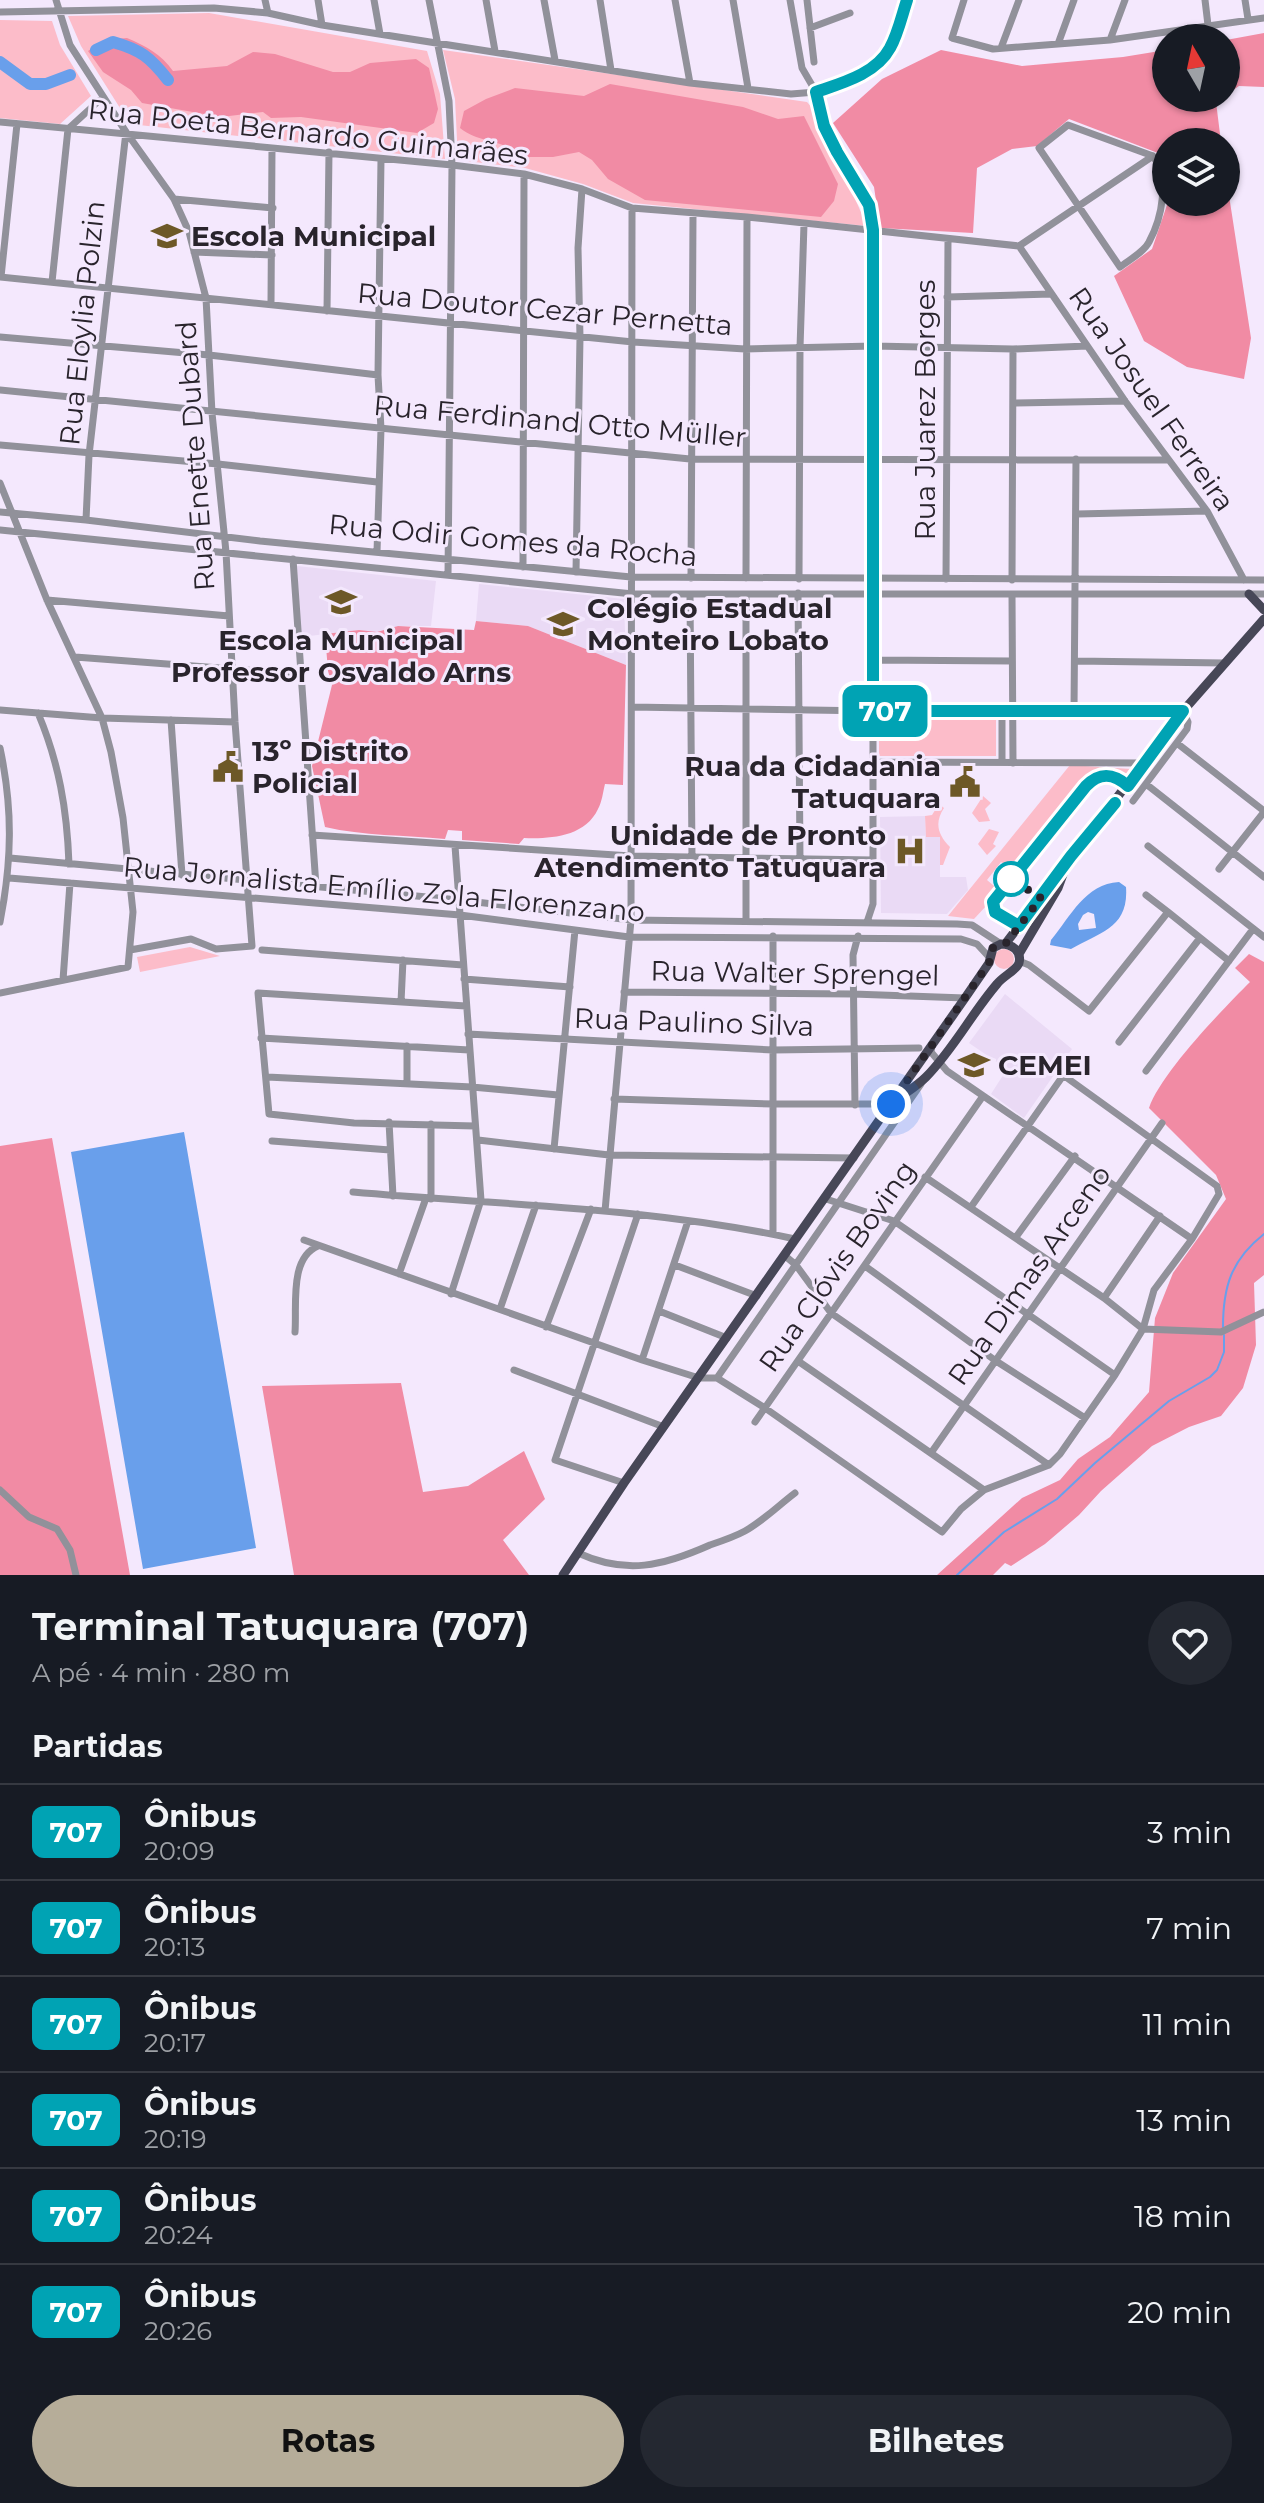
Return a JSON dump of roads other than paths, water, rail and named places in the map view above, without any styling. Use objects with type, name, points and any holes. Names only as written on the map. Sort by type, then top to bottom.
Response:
[{"type":"main road","points":[[1249,594],[1264,610]]},
{"type":"main road","points":[[563,1575],[624,1483],[965,998],[993,948],[1004,944],[1183,711],[1264,619]]},
{"type":"main road","points":[[891,1104],[926,1078],[1005,974],[1015,970],[1019,957],[1058,888],[1071,856]]},
{"type":"main road","points":[[1004,944],[1014,947],[1019,957]]},
{"type":"main road","points":[[989,960],[995,971],[1005,974]]},
{"type":"street","points":[[5,0],[4,12],[213,4],[322,25],[690,83],[791,94],[816,92],[875,66],[890,48],[907,0]]},
{"type":"street","name":"Rua Enette Dubard","points":[[56,0],[70,45],[174,199],[189,232],[206,298],[212,413],[225,535],[252,946],[216,949],[191,939],[130,950]]},
{"type":"street","points":[[111,0],[112,10]]},
{"type":"street","points":[[265,0],[268,13]]},
{"type":"street","points":[[318,0],[322,25]]},
{"type":"street","points":[[374,0],[380,34]]},
{"type":"street","points":[[429,0],[449,101],[452,165],[448,575]]},
{"type":"street","points":[[486,0],[495,51]]},
{"type":"street","points":[[544,0],[555,60]]},
{"type":"street","points":[[600,0],[611,70]]},
{"type":"street","points":[[675,0],[690,83]]},
{"type":"street","points":[[733,0],[748,88]]},
{"type":"street","points":[[790,0],[801,63],[816,92],[824,126],[869,205],[873,230],[873,904],[867,922]]},
{"type":"street","points":[[807,0],[814,62]]},
{"type":"street","points":[[1001,48],[1019,0]]},
{"type":"street","points":[[1058,44],[1074,0]]},
{"type":"street","points":[[1110,40],[1125,0]]},
{"type":"street","points":[[1205,0],[1208,24]]},
{"type":"street","points":[[1245,0],[1248,19]]},
{"type":"street","points":[[963,1],[952,38],[993,49],[1152,34]]},
{"type":"street","points":[[810,28],[850,13]]},
{"type":"street","points":[[1215,24],[1264,18]]},
{"type":"street","points":[[52,282],[68,129],[103,97]]},
{"type":"street","name":"Rua Poeta Bernardo Guimarães","points":[[0,122],[452,165],[524,174],[582,189],[632,208],[1019,246]]},
{"type":"street","points":[[1,277],[17,124]]},
{"type":"street","name":"Rua Josuel Ferreira","points":[[1152,156],[1068,125],[1039,148],[1120,267],[1148,245],[1159,216]]},
{"type":"street","name":"Rua Eloylia Polzin","points":[[86,520],[89,455],[126,132]]},
{"type":"street","points":[[271,304],[272,148]]},
{"type":"street","points":[[327,311],[329,152]]},
{"type":"street","points":[[1019,246],[1152,157]]},
{"type":"street","points":[[377,552],[381,429],[378,375],[381,159]]},
{"type":"street","points":[[523,567],[524,174]]},
{"type":"street","points":[[576,572],[580,337],[578,248],[582,189]]},
{"type":"street","points":[[174,199],[273,208]]},
{"type":"street","points":[[605,1211],[631,920],[632,208]]},
{"type":"street","points":[[691,578],[693,215]]},
{"type":"street","points":[[746,578],[747,217]]},
{"type":"street","points":[[799,579],[804,224]]},
{"type":"street","name":"Rua Juarez Borges","points":[[946,579],[948,240]]},
{"type":"street","name":"Rua Josuel Ferreira","points":[[1019,246],[1125,401],[1207,511],[1244,580]]},
{"type":"street","points":[[194,252],[272,255]]},
{"type":"street","name":"Rua Doutor Cezar Pernetta","points":[[1,277],[633,342],[745,349],[1087,346]]},
{"type":"street","points":[[947,297],[1051,294]]},
{"type":"street","points":[[0,337],[209,355],[378,375]]},
{"type":"street","points":[[1012,580],[1013,349]]},
{"type":"street","name":"Rua Ferdinand Otto Müller","points":[[0,390],[692,459],[1167,460]]},
{"type":"street","points":[[1013,403],[1125,401]]},
{"type":"street","points":[[0,445],[377,482]]},
{"type":"street","points":[[1074,712],[1076,459]]},
{"type":"street","points":[[0,483],[47,600],[102,718],[114,765],[133,912],[128,967],[0,993]]},
{"type":"street","points":[[1077,514],[1207,511]]},
{"type":"street","name":"Rua Odir Gomes da Rocha","points":[[0,512],[631,577],[1264,580]]},
{"type":"street","name":"Rua Odir Gomes da Rocha","points":[[0,530],[633,594],[1264,594]]},
{"type":"street","points":[[293,559],[316,886]]},
{"type":"street","points":[[798,593],[800,860]]},
{"type":"street","points":[[690,594],[692,858]]},
{"type":"street","points":[[746,594],[746,921]]},
{"type":"street","points":[[1012,594],[1013,763]]},
{"type":"street","points":[[47,600],[229,616]]},
{"type":"street","points":[[75,657],[300,674]]},
{"type":"street","points":[[873,660],[1012,661]]},
{"type":"street","points":[[1075,661],[1225,663]]},
{"type":"street","points":[[632,707],[690,710],[1183,711],[1188,722],[1187,729],[1133,801]]},
{"type":"street","points":[[0,710],[102,718],[235,722]]},
{"type":"street","points":[[1002,712],[1002,762]]},
{"type":"street","points":[[38,713],[54,751],[62,788],[69,864]]},
{"type":"street","points":[[171,720],[182,875]]},
{"type":"street","points":[[1178,744],[1264,811],[1219,869]]},
{"type":"street","points":[[0,748],[10,812],[9,878],[0,922]]},
{"type":"street","points":[[872,762],[1144,763]]},
{"type":"street","points":[[1146,784],[1264,877]]},
{"type":"street","points":[[312,835],[631,856],[873,860]]},
{"type":"street","points":[[451,1294],[481,1200],[455,846]]},
{"type":"street","points":[[1148,846],[1264,937]]},
{"type":"street","name":"Rua Jornalista Emílio Zola Florenzano","points":[[10,858],[459,900],[631,920],[972,925],[1004,944]]},
{"type":"street","name":"Rua Jornalista Emílio Zola Florenzano","points":[[9,878],[460,915],[629,937],[961,939],[977,944],[989,960]]},
{"type":"street","points":[[63,980],[70,883]]},
{"type":"street","points":[[1146,895],[1229,961]]},
{"type":"street","points":[[1019,957],[1089,1011],[1168,912]]},
{"type":"street","points":[[817,922],[814,929],[817,936]]},
{"type":"street","points":[[1146,1071],[1253,929]]},
{"type":"street","points":[[554,1149],[575,930]]},
{"type":"street","points":[[773,936],[773,1234]]},
{"type":"street","points":[[855,1105],[853,955],[858,936]]},
{"type":"street","points":[[1119,1042],[1200,938]]},
{"type":"street","points":[[262,950],[463,965]]},
{"type":"street","points":[[401,1002],[403,960]]},
{"type":"street","points":[[464,979],[570,987]]},
{"type":"street","name":"Rua Walter Sprengel","points":[[624,992],[965,998]]},
{"type":"street","points":[[466,1006],[258,993],[269,1114],[354,1123],[475,1126]]},
{"type":"street","name":"Rua Paulino Silva","points":[[468,1034],[773,1050],[919,1048]]},
{"type":"street","points":[[261,1038],[469,1050]]},
{"type":"street","points":[[932,1044],[931,1052],[938,1062],[983,1096],[1075,1156],[1192,1239]]},
{"type":"street","points":[[407,1046],[407,1084]]},
{"type":"street","points":[[971,1207],[1074,1060]]},
{"type":"street","points":[[304,1240],[642,1360],[699,1378],[717,1378],[942,1532],[961,1509],[984,1490],[1049,1465],[1115,1375],[1143,1329],[1151,1295],[1192,1239],[1219,1194],[1217,1186],[1063,1075]]},
{"type":"street","points":[[267,1077],[472,1087],[558,1095]]},
{"type":"street","points":[[717,1378],[926,1078]]},
{"type":"street","name":"Rua Clóvis Boving","points":[[755,1422],[983,1096]]},
{"type":"street","points":[[614,1099],[891,1104]]},
{"type":"street","points":[[389,1122],[393,1196]]},
{"type":"street","name":"Rua Dimas Arceno","points":[[931,1453],[1162,1123]]},
{"type":"street","points":[[399,1274],[429,1198],[431,1124]]},
{"type":"street","points":[[478,1140],[609,1155],[854,1158]]},
{"type":"street","points":[[272,1141],[390,1150]]},
{"type":"street","points":[[1016,1237],[1075,1156]]},
{"type":"street","points":[[925,1177],[1104,1298],[1143,1329],[1221,1332],[1264,1312]]},
{"type":"street","points":[[353,1192],[591,1209],[795,1239]]},
{"type":"street","points":[[826,1199],[894,1221],[1115,1375]]},
{"type":"street","points":[[500,1309],[536,1205]]},
{"type":"street","points":[[546,1327],[591,1209]]},
{"type":"street","points":[[624,1483],[555,1460],[638,1214]]},
{"type":"street","points":[[1104,1298],[1160,1216]]},
{"type":"street","points":[[642,1360],[688,1221]]},
{"type":"street","points":[[295,1332],[299,1265],[310,1249],[318,1246]]},
{"type":"street","points":[[784,1255],[796,1265],[831,1313],[1049,1465]]},
{"type":"street","points":[[675,1265],[757,1296]]},
{"type":"street","points":[[865,1266],[996,1361],[1085,1418]]},
{"type":"street","points":[[659,1311],[727,1338]]},
{"type":"street","points":[[798,1361],[984,1490]]},
{"type":"street","points":[[514,1370],[664,1427]]},
{"type":"street","points":[[0,1490],[29,1517],[57,1529],[70,1550],[76,1575]]},
{"type":"street","points":[[578,1553],[611,1565],[658,1564],[691,1554],[746,1530],[795,1493]]},
{"type":"water","points":[[1119,882],[1126,887],[1126,901],[1118,920],[1102,933],[1071,949],[1050,945],[1080,903],[1107,884]],"holes":[[[1088,912],[1094,914],[1096,928],[1079,930],[1078,924],[1083,915]]]},
{"type":"water","points":[[184,1132],[256,1548],[143,1569],[71,1152]]},
{"type":"waterway","points":[[96,50],[113,42],[131,48],[150,60],[168,80]]},
{"type":"waterway","points":[[0,62],[30,84],[46,84],[70,75]]},
{"type":"waterway","points":[[1223,1327],[1231,1275],[1244,1254],[1264,1234]]},
{"type":"waterway","points":[[957,1575],[1004,1532],[1057,1499],[1169,1401],[1210,1377],[1217,1370],[1224,1352],[1224,1335]]},
{"type":"place","name":"Escola Municipal","points":[[167,236]]},
{"type":"place","name":"Escola Municipal Professor Osvaldo Arns","points":[[341,602]]},
{"type":"place","name":"Colégio Estadual Monteiro Lobato","points":[[563,624]]},
{"type":"place","name":"13º Distrito Policial","points":[[228,767]]},
{"type":"place","name":"Rua da Cidadania Tatuquara","points":[[965,782]]},
{"type":"place","name":"Unidade de Pronto Atendimento Tatuquara","points":[[910,851]]},
{"type":"place","name":"CEMEI","points":[[974,1065]]}]
